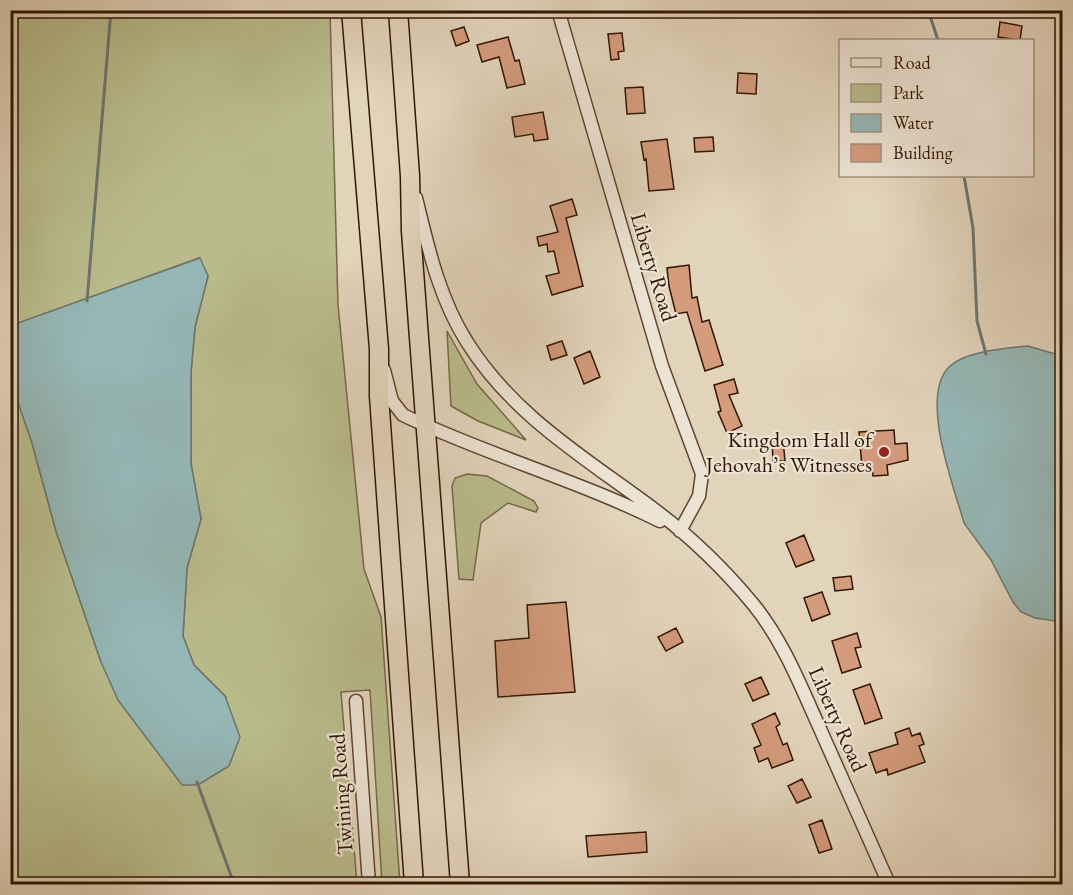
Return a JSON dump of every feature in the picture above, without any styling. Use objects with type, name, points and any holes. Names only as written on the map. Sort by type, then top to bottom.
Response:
[{"type":"highway","points":[[351,10],[379,349],[379,396],[414,885]]},
{"type":"highway","points":[[398,10],[410,176],[411,243],[427,426],[460,885]]},
{"type":"street","name":"Liberty Road","points":[[558,10],[662,366],[702,474],[699,496],[680,531]]},
{"type":"street","name":"Liberty Road","points":[[410,176],[433,265],[446,300],[466,342],[490,375],[512,400],[551,434],[680,531],[722,568],[776,634],[889,885]]},
{"type":"street","name":"Liberty Road","points":[[379,349],[392,400],[404,415],[604,495],[680,531]]},
{"type":"street","name":"Twining Road","points":[[356,701],[369,885]]},
{"type":"green space","points":[[11,11],[330,11],[338,305],[364,569],[381,617],[400,884],[382,884],[370,690],[341,692],[357,884],[11,884],[10,376],[32,443],[56,531],[101,662],[225,696],[194,665],[183,636],[187,568],[201,519],[191,464],[191,372],[195,327],[208,276],[199,258],[16,324],[11,342]]},
{"type":"green space","points":[[447,331],[477,384],[526,440],[478,421],[451,406]]},
{"type":"green space","points":[[467,474],[487,476],[534,501],[538,508],[536,512],[508,503],[481,523],[473,580],[459,579],[452,486],[455,478]]},
{"type":"water","points":[[200,258],[208,276],[195,327],[191,372],[191,464],[201,519],[187,568],[183,636],[194,665],[225,696],[240,737],[229,766],[198,785],[182,785],[118,700],[101,662],[56,531],[32,443],[13,388],[10,342],[15,324]]},
{"type":"water","points":[[1028,346],[1062,356],[1062,622],[1035,618],[1021,612],[1013,602],[991,560],[964,523],[947,466],[938,420],[937,399],[941,381],[949,367],[975,354]]},
{"type":"building","points":[[1000,22],[1022,26],[1020,39],[998,37]]},
{"type":"building","points":[[464,27],[469,41],[456,46],[451,31]]},
{"type":"building","points":[[622,33],[624,51],[618,52],[619,59],[611,60],[608,34]]},
{"type":"building","points":[[508,37],[515,61],[519,60],[525,84],[507,88],[499,57],[482,62],[477,45]]},
{"type":"building","points":[[738,73],[757,74],[756,94],[737,93]]},
{"type":"building","points":[[643,87],[645,113],[627,114],[625,88]]},
{"type":"building","points":[[543,112],[548,139],[534,141],[533,134],[515,137],[512,117]]},
{"type":"building","points":[[713,137],[714,151],[695,152],[694,138]]},
{"type":"building","points":[[667,139],[674,189],[649,191],[646,159],[644,160],[641,142]]},
{"type":"building","points":[[572,199],[577,215],[566,218],[583,286],[552,295],[546,276],[559,273],[554,251],[548,252],[547,244],[539,246],[537,237],[558,232],[550,206]]},
{"type":"building","points":[[689,265],[692,298],[697,297],[702,322],[709,320],[723,365],[705,371],[687,312],[676,314],[669,286],[667,268]]},
{"type":"building","points":[[562,341],[567,355],[551,360],[547,346]]},
{"type":"building","points":[[590,351],[600,377],[584,384],[574,358]]},
{"type":"building","points":[[734,379],[738,393],[729,395],[742,426],[727,433],[718,412],[721,411],[714,385]]},
{"type":"building","name":"Kingdom Hall of Jehovah’s Witnesses","points":[[894,430],[895,444],[907,443],[908,460],[887,465],[888,475],[873,476],[872,466],[862,467],[859,432]]},
{"type":"building","points":[[783,439],[785,461],[773,461],[772,440]]},
{"type":"building","points":[[804,535],[814,560],[796,567],[786,543]]},
{"type":"building","points":[[851,576],[853,589],[835,591],[833,578]]},
{"type":"building","points":[[822,592],[830,614],[812,621],[804,598]]},
{"type":"building","points":[[566,602],[575,692],[498,697],[495,641],[529,638],[527,605]]},
{"type":"building","points":[[676,628],[683,642],[666,651],[658,637]]},
{"type":"building","points":[[857,633],[861,647],[855,648],[861,667],[842,673],[832,641]]},
{"type":"building","points":[[761,677],[769,694],[753,701],[745,684]]},
{"type":"building","points":[[870,684],[882,718],[865,724],[853,690]]},
{"type":"building","points":[[775,713],[780,724],[776,727],[783,745],[787,743],[793,760],[772,768],[768,758],[759,762],[754,748],[761,745],[752,724]]},
{"type":"building","points":[[909,728],[912,736],[920,733],[924,744],[919,746],[925,762],[888,775],[887,769],[876,773],[869,753],[898,744],[895,733]]},
{"type":"building","points":[[802,779],[811,797],[797,803],[788,786]]},
{"type":"building","points":[[822,820],[832,849],[819,853],[809,825]]},
{"type":"building","points":[[646,832],[647,852],[588,857],[586,836]]},
{"type":"waterway","points":[[87,301],[111,10]]},
{"type":"waterway","points":[[928,10],[938,39]]},
{"type":"waterway","points":[[964,177],[973,228],[977,321],[986,354]]},
{"type":"waterway","points":[[197,782],[234,884]]},
{"type":"place","name":"Kingdom Hall of Jehovah’s Witnesses","points":[[884,452]]}]
